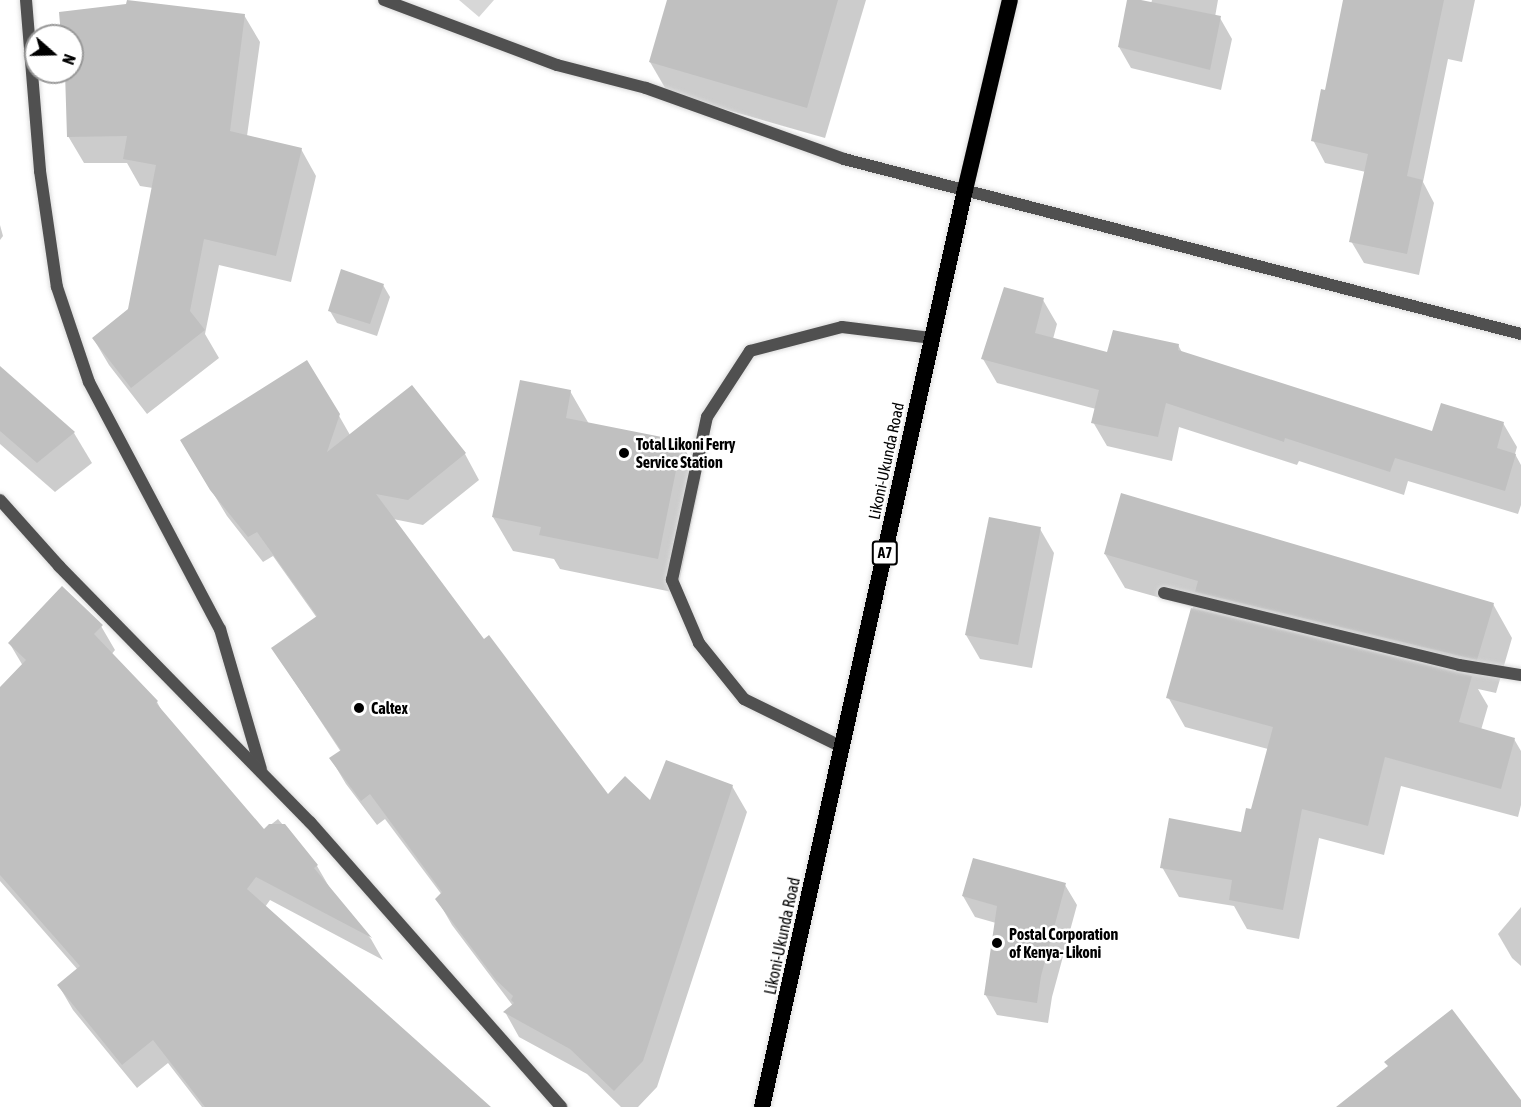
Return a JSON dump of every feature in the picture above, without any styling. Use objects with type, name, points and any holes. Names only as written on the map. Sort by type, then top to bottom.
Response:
[{"type":"highway","name":"Likoni-Ukunda Road","points":[[762,1107],[965,190],[1010,0]]},
{"type":"street","points":[[26,0],[40,171],[60,298],[89,382],[220,629],[261,772]]},
{"type":"street","points":[[384,0],[557,65],[646,88],[844,159],[1521,334]]},
{"type":"street","points":[[842,747],[744,699],[699,643],[672,580],[706,417],[750,351],[842,327],[932,338]]},
{"type":"street","points":[[0,500],[59,566],[310,822],[561,1107]]},
{"type":"street","points":[[1164,593],[1459,664],[1521,675]]},
{"type":"shaded area","points":[[459,0],[494,0],[479,17]]},
{"type":"building","points":[[127,0],[245,14],[230,131],[302,148],[276,256],[204,239],[190,311],[205,330],[131,388],[92,338],[128,309],[156,165],[123,159],[127,136],[67,137],[65,84],[84,84],[84,24],[60,24],[59,12],[126,4]]},
{"type":"building","points":[[667,0],[838,0],[807,108],[649,62]]},
{"type":"building","points":[[1127,0],[1141,0],[1221,16],[1210,70],[1118,47]]},
{"type":"building","points":[[1343,0],[1444,0],[1407,176],[1423,180],[1407,254],[1349,242],[1368,154],[1311,141],[1321,89],[1325,90]]},
{"type":"building","points":[[341,269],[384,284],[370,324],[328,311]]},
{"type":"building","points":[[1004,287],[1044,298],[1035,333],[1107,352],[1113,330],[1179,344],[1178,350],[1432,431],[1441,403],[1504,422],[1497,448],[1516,454],[1505,491],[1395,458],[1390,472],[1285,438],[1284,442],[1166,403],[1158,437],[1091,423],[1099,390],[981,359]]},
{"type":"building","points":[[307,360],[340,414],[327,452],[412,385],[466,453],[408,500],[376,494],[484,639],[489,635],[608,794],[625,776],[650,800],[666,760],[733,785],[643,1061],[614,1091],[570,1049],[503,1012],[514,1003],[511,1000],[513,996],[496,980],[435,899],[442,892],[370,794],[361,801],[329,758],[341,750],[271,648],[317,616],[257,532],[248,537],[210,490],[180,440]]},
{"type":"building","points":[[0,366],[75,432],[37,463],[0,431]]},
{"type":"building","points":[[520,380],[571,390],[566,418],[682,441],[658,559],[539,535],[541,527],[492,517]]},
{"type":"building","points":[[1121,493],[1494,603],[1477,660],[1195,592],[1198,581],[1104,554]]},
{"type":"building","points":[[989,517],[1041,527],[1018,645],[965,635]]},
{"type":"building","points":[[62,586],[103,625],[94,634],[158,701],[156,703],[264,829],[269,824],[285,824],[318,865],[314,868],[372,938],[256,877],[247,889],[491,1107],[205,1107],[153,1040],[122,1065],[57,985],[80,966],[0,875],[0,687],[26,660],[8,643]]},
{"type":"building","points":[[1191,608],[1472,676],[1459,722],[1515,738],[1501,789],[1385,757],[1368,826],[1302,809],[1283,910],[1229,900],[1232,880],[1160,868],[1169,818],[1241,832],[1246,808],[1251,809],[1273,727],[1166,698]]},
{"type":"building","points":[[973,858],[1066,883],[1041,976],[1037,1003],[984,995],[997,906],[962,896]]},
{"type":"building","points":[[1452,1009],[1521,1100],[1521,1107],[1336,1107],[1388,1066],[1384,1062]]},
{"type":"place","name":"Total Likoni Ferry Service Station","points":[[624,453]]},
{"type":"place","name":"Caltex","points":[[359,708]]},
{"type":"place","name":"Postal Corporation of Kenya- Likoni","points":[[997,943]]}]
